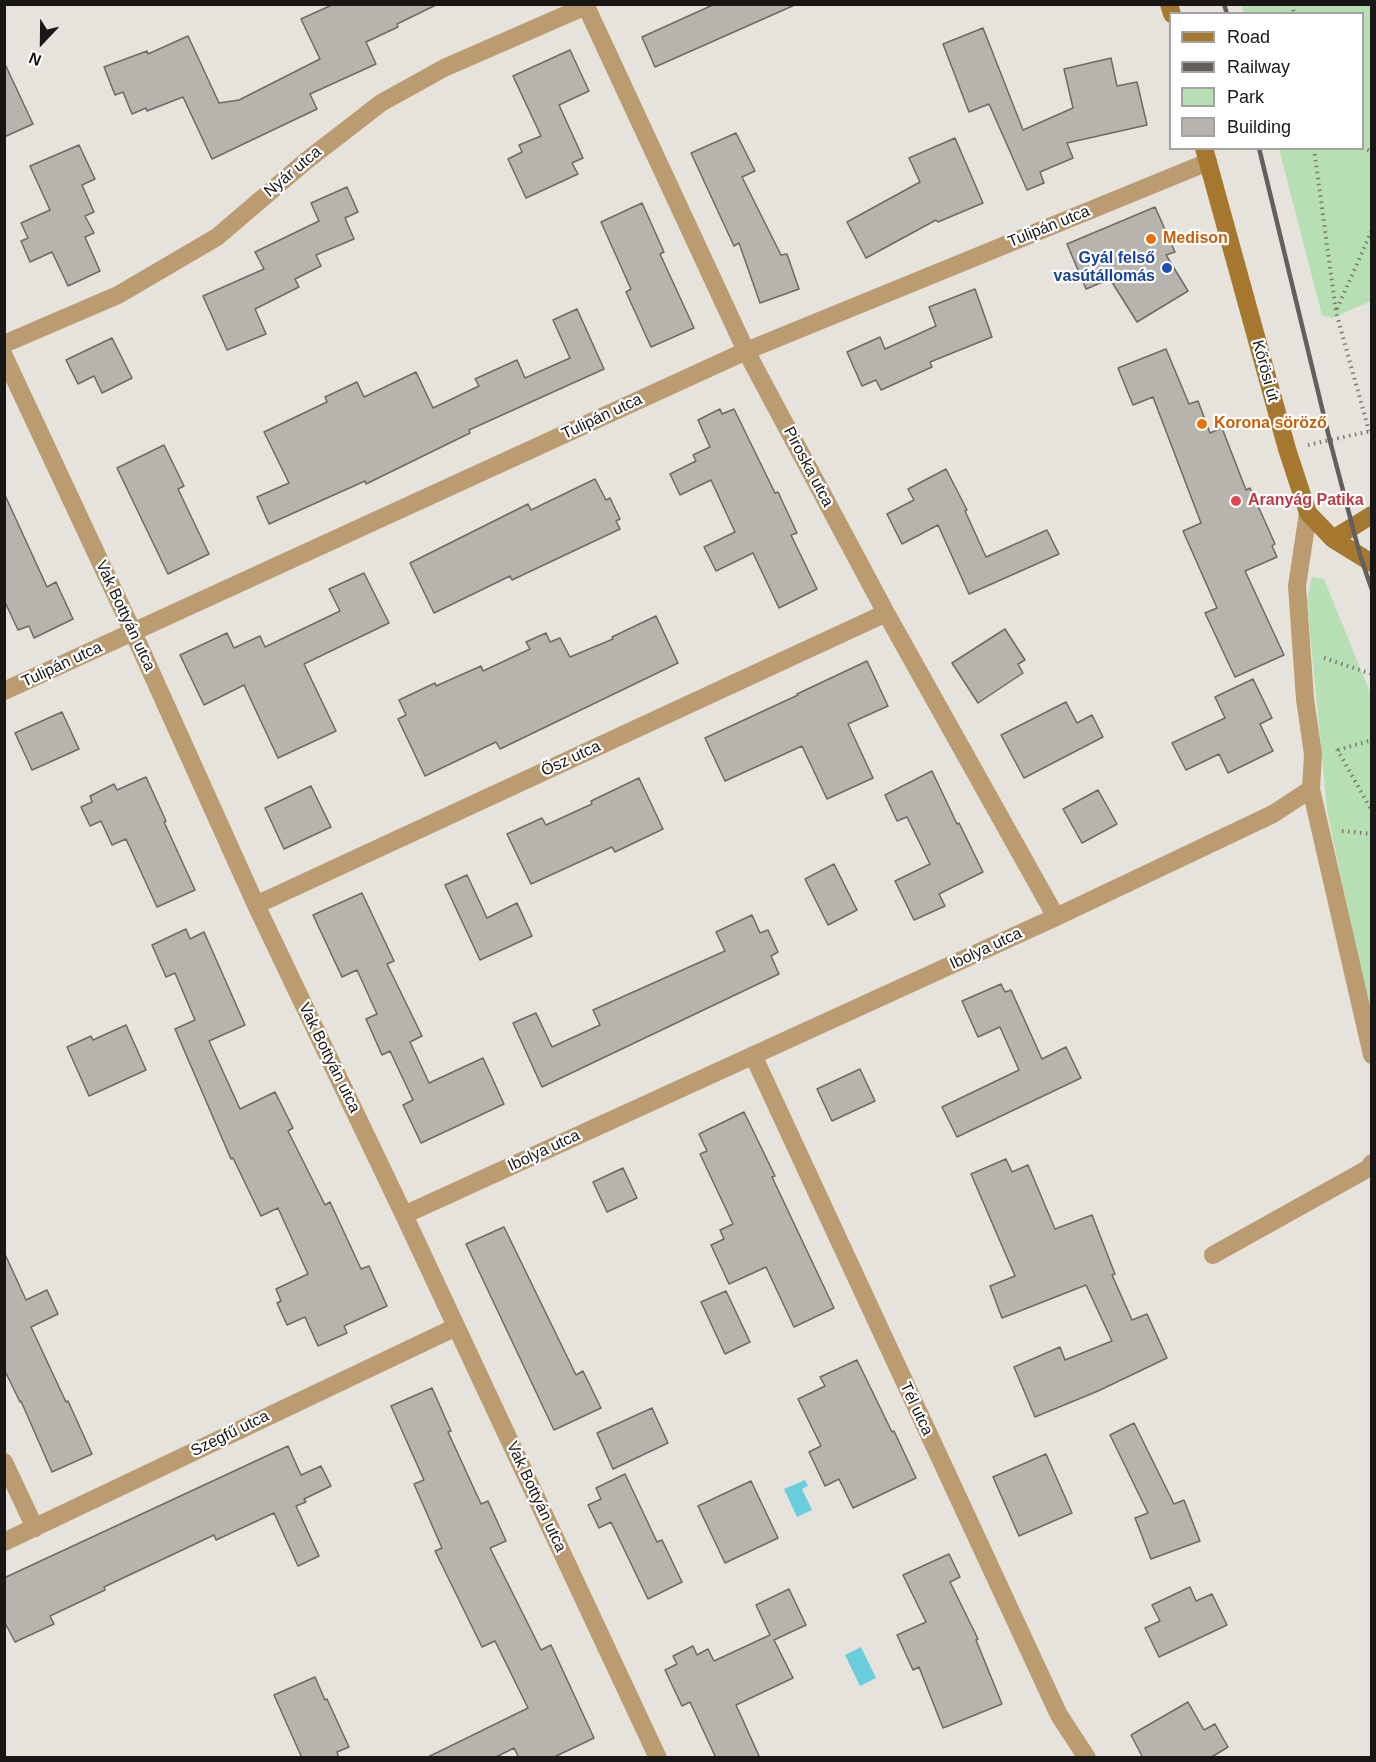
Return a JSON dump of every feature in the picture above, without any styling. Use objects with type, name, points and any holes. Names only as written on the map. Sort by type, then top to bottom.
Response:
[{"type":"main road","name":"Kőrösi út","points":[[1206,155],[1287,449],[1308,513],[1333,539],[1371,563]]},
{"type":"main road","points":[[1333,539],[1371,515]]},
{"type":"street","name":"Nyár utca","points":[[4,344],[118,295],[217,237],[306,161],[381,103],[444,68],[585,5]]},
{"type":"street","name":"Piroska utca","points":[[585,5],[746,351],[886,613],[1056,917]]},
{"type":"street","name":"Tulipán utca","points":[[4,691],[746,351],[1206,155]]},
{"type":"street","name":"Vak Bottyán utca","points":[[4,356],[133,632],[256,905],[658,1758]]},
{"type":"street","points":[[1308,513],[1297,586],[1305,699],[1313,754],[1311,789],[1371,1055]]},
{"type":"street","name":"Ősz utca","points":[[256,905],[886,613]]},
{"type":"street","name":"Ibolya utca","points":[[404,1215],[1056,917],[1273,814],[1311,789]]},
{"type":"street","name":"Tél utca","points":[[753,1055],[1059,1715],[1087,1758]]},
{"type":"street","points":[[1212,1255],[1369,1168],[1371,1163]]},
{"type":"street","name":"Szegfű utca","points":[[4,1542],[456,1327]]},
{"type":"street","points":[[4,1462],[35,1528]]},
{"type":"path","points":[[1314,150],[1336,312],[1370,431],[1330,441]]},
{"type":"path","points":[[1336,312],[1371,230]]},
{"type":"path","points":[[1303,651],[1371,674]]},
{"type":"path","points":[[1313,754],[1371,740]]},
{"type":"path","points":[[1332,741],[1371,811]]},
{"type":"green space","points":[[1242,5],[1371,5],[1371,301],[1332,318],[1322,315],[1279,150],[1364,150],[1364,12],[1244,12]]},
{"type":"green space","points":[[1312,577],[1324,579],[1371,695],[1371,1021],[1327,810],[1307,601]]},
{"type":"water","points":[[805,1480],[808,1486],[802,1489],[812,1510],[797,1517],[784,1489]]},
{"type":"water","points":[[861,1647],[876,1678],[860,1686],[845,1655]]},
{"type":"building","points":[[334,4],[438,4],[366,42],[376,64],[310,94],[317,109],[212,159],[183,97],[147,111],[146,108],[132,114],[123,92],[115,95],[104,67],[147,51],[148,54],[188,36],[219,103],[239,100],[320,59],[301,19]]},
{"type":"building","points":[[715,4],[797,4],[655,67],[642,37]]},
{"type":"building","points":[[983,28],[1023,130],[1073,108],[1064,69],[1111,58],[1117,86],[1137,82],[1147,125],[1067,143],[1073,158],[1040,172],[1044,183],[1027,190],[989,104],[969,112],[943,44]]},
{"type":"building","points":[[570,50],[589,91],[559,105],[583,158],[572,163],[578,174],[526,198],[508,159],[522,152],[519,145],[541,136],[513,76]]},
{"type":"building","points":[[4,62],[33,124],[4,137]]},
{"type":"building","points":[[736,133],[755,171],[742,177],[781,255],[787,254],[799,289],[760,303],[739,243],[734,246],[691,153]]},
{"type":"building","points":[[955,138],[983,203],[938,222],[936,220],[866,258],[847,222],[920,182],[909,158]]},
{"type":"building","points":[[79,145],[95,179],[82,185],[94,212],[85,216],[94,233],[85,237],[100,271],[68,286],[52,252],[30,262],[21,241],[28,238],[21,223],[50,210],[30,166]]},
{"type":"building","points":[[347,187],[358,212],[345,218],[354,239],[316,255],[321,266],[295,279],[299,287],[255,309],[266,334],[227,350],[203,296],[264,269],[255,252],[319,221],[311,203]]},
{"type":"building","points":[[642,203],[664,252],[660,254],[694,328],[651,347],[626,292],[631,289],[601,222]]},
{"type":"building","points":[[1155,207],[1175,252],[1166,255],[1188,291],[1137,322],[1110,279],[1086,289],[1067,244]]},
{"type":"building","points":[[975,289],[992,337],[930,362],[932,367],[881,390],[876,380],[862,386],[847,352],[880,337],[885,349],[936,326],[929,307]]},
{"type":"building","points":[[577,309],[604,369],[469,430],[470,433],[366,484],[365,481],[269,524],[257,497],[289,483],[264,432],[327,402],[325,397],[357,382],[364,397],[416,372],[433,408],[479,386],[475,379],[517,360],[525,378],[570,358],[553,320]]},
{"type":"building","points":[[112,338],[132,378],[102,393],[94,376],[78,384],[66,360]]},
{"type":"building","points":[[1166,349],[1189,404],[1198,401],[1210,433],[1222,428],[1246,490],[1250,488],[1275,544],[1272,546],[1277,557],[1245,571],[1284,655],[1235,677],[1205,613],[1217,608],[1183,531],[1201,523],[1153,397],[1133,405],[1118,368]]},
{"type":"building","points":[[720,409],[722,414],[734,409],[797,533],[791,535],[817,589],[779,608],[753,553],[716,571],[704,547],[735,532],[711,480],[680,495],[670,474],[696,461],[693,455],[710,447],[698,420]]},
{"type":"building","points":[[164,445],[184,486],[178,489],[209,554],[168,574],[117,468]]},
{"type":"building","points":[[946,469],[967,510],[965,511],[986,557],[1047,530],[1059,554],[969,594],[938,525],[902,544],[887,514],[914,500],[908,489]]},
{"type":"building","points":[[595,479],[606,500],[610,498],[620,519],[616,521],[620,529],[512,580],[510,576],[434,613],[410,563],[528,504],[531,510]]},
{"type":"building","points":[[4,493],[47,587],[56,582],[73,619],[34,638],[29,626],[18,630],[4,600]]},
{"type":"building","points":[[364,573],[389,623],[304,664],[336,731],[278,758],[244,685],[204,705],[180,655],[227,633],[234,648],[260,636],[265,647],[340,611],[329,589]]},
{"type":"building","points":[[656,616],[678,663],[500,749],[496,742],[425,776],[398,719],[406,715],[399,700],[435,683],[436,686],[481,666],[483,671],[530,649],[526,642],[546,633],[550,642],[560,638],[570,657],[613,639],[612,637]]},
{"type":"building","points":[[1005,629],[1025,660],[1018,664],[1023,673],[978,703],[952,663]]},
{"type":"building","points":[[867,661],[888,706],[848,724],[873,778],[827,799],[802,746],[725,781],[705,738]]},
{"type":"building","points":[[1253,679],[1272,718],[1260,724],[1273,751],[1228,773],[1219,754],[1186,770],[1172,743],[1225,718],[1215,697]]},
{"type":"building","points":[[1066,702],[1077,723],[1092,715],[1103,737],[1024,778],[1001,735]]},
{"type":"building","points":[[62,712],[79,749],[32,770],[15,733]]},
{"type":"building","points":[[932,771],[983,872],[939,894],[945,906],[914,920],[895,881],[930,864],[907,817],[897,821],[885,795]]},
{"type":"building","points":[[146,777],[195,890],[157,907],[126,839],[112,845],[101,821],[90,826],[81,807],[92,802],[90,796],[114,784],[117,790]]},
{"type":"building","points":[[639,778],[663,829],[615,852],[612,847],[531,884],[507,834],[542,818],[546,825],[592,804],[591,801]]},
{"type":"building","points":[[311,786],[331,827],[284,849],[265,808]]},
{"type":"building","points":[[1098,790],[1117,824],[1082,843],[1063,809]]},
{"type":"building","points":[[834,864],[857,910],[828,925],[805,879]]},
{"type":"building","points":[[467,875],[487,918],[517,903],[532,936],[480,960],[445,885]]},
{"type":"building","points":[[362,893],[394,961],[387,964],[422,1036],[410,1042],[429,1083],[483,1058],[504,1104],[421,1143],[403,1105],[413,1100],[390,1051],[382,1055],[366,1019],[377,1014],[357,970],[342,977],[313,915]]},
{"type":"building","points":[[752,915],[760,933],[768,930],[778,952],[771,956],[779,974],[542,1087],[513,1023],[536,1013],[552,1047],[600,1025],[593,1010],[725,951],[716,932]]},
{"type":"building","points":[[186,929],[190,939],[204,932],[245,1025],[209,1041],[240,1109],[275,1092],[293,1128],[288,1131],[325,1205],[330,1202],[361,1269],[369,1266],[387,1306],[344,1326],[347,1333],[318,1346],[305,1317],[287,1325],[277,1303],[281,1301],[276,1289],[308,1274],[278,1208],[261,1216],[233,1158],[231,1159],[175,1029],[195,1020],[175,973],[166,977],[152,945]]},
{"type":"building","points":[[1001,984],[1005,992],[1011,990],[1042,1059],[1066,1047],[1081,1078],[957,1137],[942,1107],[1019,1070],[1000,1027],[978,1037],[962,1001]]},
{"type":"building","points":[[126,1025],[146,1070],[89,1096],[67,1047],[91,1036],[93,1040]]},
{"type":"building","points":[[860,1069],[875,1101],[832,1121],[817,1089]]},
{"type":"building","points":[[744,1112],[834,1308],[794,1327],[766,1267],[729,1284],[711,1245],[724,1239],[720,1230],[733,1224],[700,1154],[707,1151],[699,1134]]},
{"type":"building","points":[[1006,1159],[1012,1172],[1028,1165],[1055,1229],[1092,1215],[1115,1274],[1112,1275],[1132,1320],[1147,1314],[1167,1358],[1098,1391],[1035,1417],[1014,1367],[1060,1347],[1065,1360],[1112,1341],[1086,1285],[1002,1318],[990,1286],[1015,1276],[971,1174]]},
{"type":"building","points":[[623,1168],[637,1198],[607,1212],[593,1182]]},
{"type":"building","points":[[504,1227],[576,1375],[583,1371],[601,1408],[554,1430],[466,1244]]},
{"type":"building","points":[[4,1252],[26,1300],[47,1290],[58,1314],[31,1327],[92,1454],[52,1472],[21,1401],[4,1369]]},
{"type":"building","points":[[726,1291],[750,1342],[725,1354],[701,1302]]},
{"type":"building","points":[[857,1360],[916,1478],[853,1508],[839,1479],[825,1486],[809,1452],[821,1446],[798,1399],[825,1386],[820,1377]]},
{"type":"building","points":[[432,1388],[451,1431],[448,1432],[481,1504],[488,1501],[506,1541],[490,1548],[541,1650],[551,1645],[594,1738],[552,1758],[519,1758],[514,1748],[494,1758],[426,1758],[528,1708],[495,1641],[482,1647],[435,1551],[442,1548],[414,1484],[424,1480],[391,1406]]},
{"type":"building","points":[[652,1408],[668,1443],[613,1469],[597,1433]]},
{"type":"building","points":[[1134,1423],[1174,1504],[1184,1500],[1200,1541],[1151,1559],[1135,1518],[1148,1513],[1110,1435]]},
{"type":"building","points":[[288,1446],[301,1475],[321,1466],[331,1486],[304,1499],[306,1502],[296,1506],[319,1556],[298,1566],[274,1513],[216,1540],[214,1535],[104,1587],[105,1590],[50,1616],[54,1624],[15,1642],[4,1621],[4,1578]]},
{"type":"building","points":[[1046,1454],[1072,1513],[1019,1536],[993,1477]]},
{"type":"building","points":[[625,1474],[657,1542],[662,1540],[682,1582],[648,1599],[611,1522],[599,1528],[588,1505],[601,1499],[596,1488]]},
{"type":"building","points":[[751,1481],[778,1538],[725,1563],[698,1506]]},
{"type":"building","points":[[949,1554],[960,1577],[950,1582],[978,1639],[976,1640],[1002,1704],[943,1728],[919,1667],[913,1670],[897,1635],[926,1622],[903,1575]]},
{"type":"building","points":[[1190,1587],[1196,1601],[1212,1594],[1227,1625],[1159,1657],[1145,1628],[1160,1621],[1152,1605]]},
{"type":"building","points":[[789,1589],[806,1625],[774,1640],[793,1678],[736,1705],[760,1758],[716,1758],[690,1702],[682,1706],[665,1670],[677,1664],[673,1656],[693,1646],[697,1655],[708,1649],[714,1661],[770,1635],[756,1605]]},
{"type":"building","points":[[315,1677],[349,1747],[337,1752],[339,1758],[302,1758],[274,1695]]},
{"type":"building","points":[[1188,1702],[1204,1730],[1215,1724],[1228,1747],[1210,1758],[1143,1758],[1131,1735]]},
{"type":"railway","points":[[1224,4],[1226,12]]},
{"type":"railway","points":[[1259,150],[1330,441],[1360,555],[1372,590]]},
{"type":"place","name":"Medison","points":[[1151,239]]},
{"type":"place","name":"Gyál felső vasútállomás","points":[[1167,268]]},
{"type":"place","name":"Korona söröző","points":[[1202,424]]},
{"type":"place","name":"Aranyág Patika","points":[[1236,501]]}]
